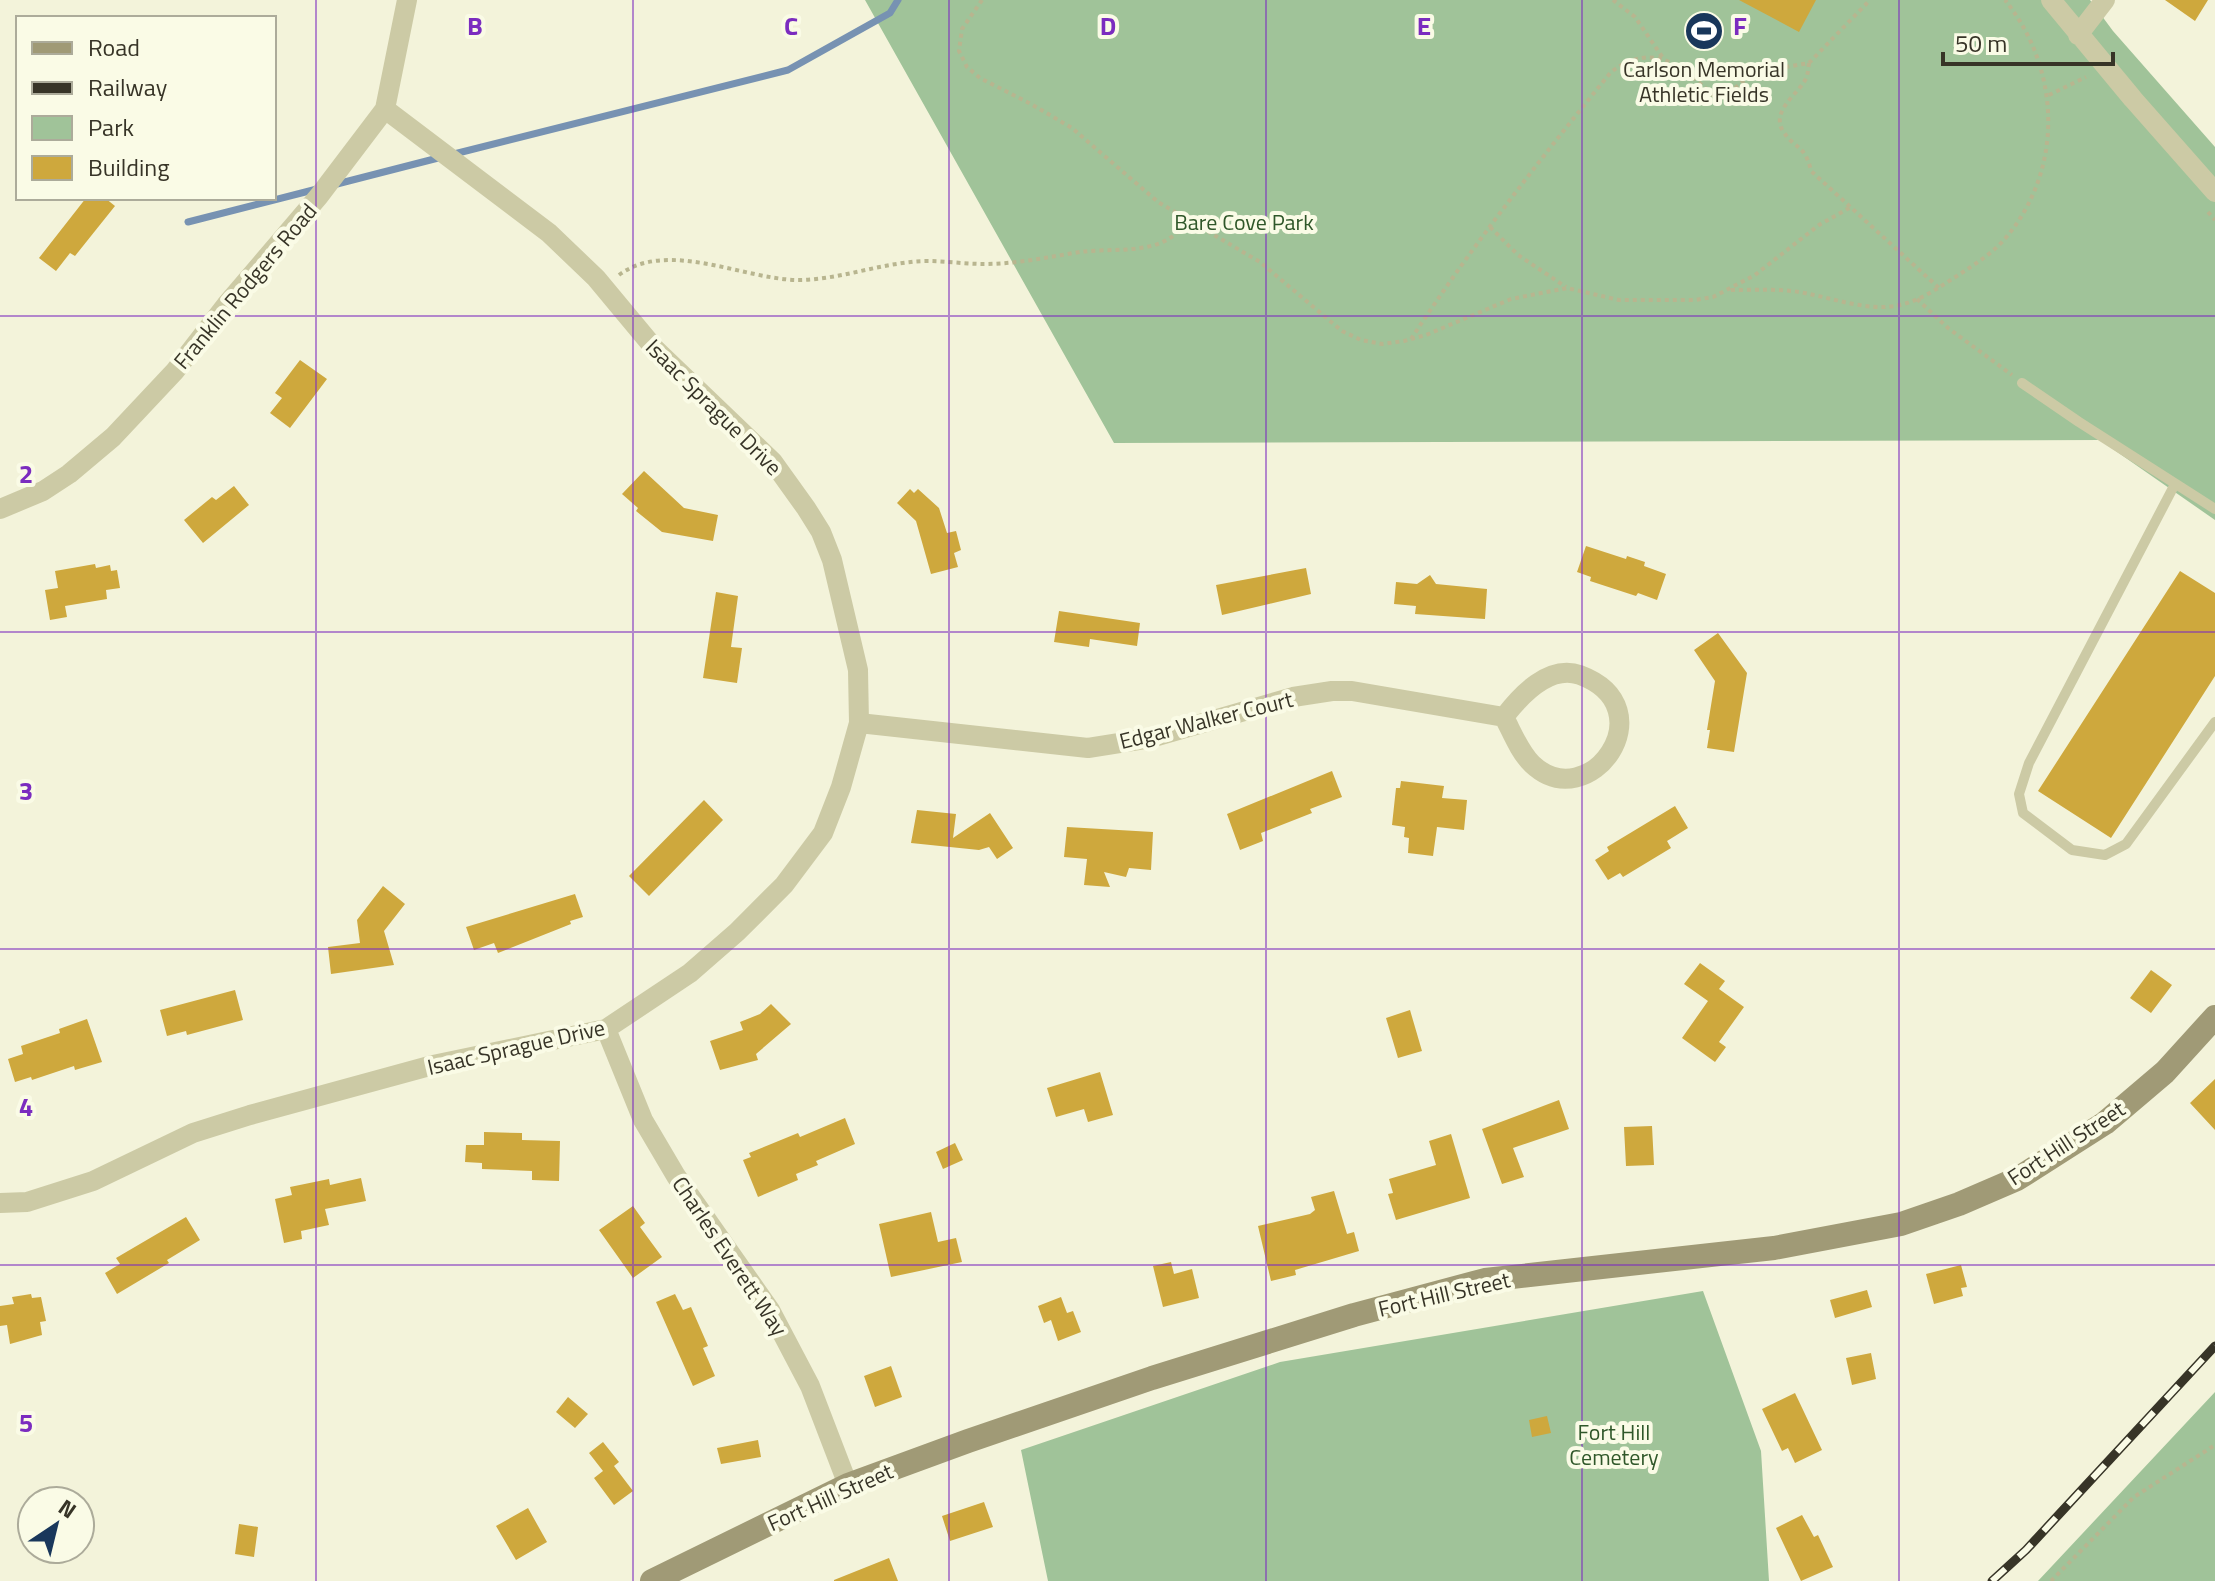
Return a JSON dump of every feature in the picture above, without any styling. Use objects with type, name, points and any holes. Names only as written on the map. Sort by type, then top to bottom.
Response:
[{"type":"main road","name":"Fort Hill Street","points":[[656,1580],[848,1485],[1152,1378],[1354,1315],[1485,1280],[1696,1254],[1774,1248],[1901,1224],[1930,1214],[2017,1179],[2105,1123],[2165,1072],[2215,1017]]},
{"type":"street","name":"Franklin Rodgers Road","points":[[0,509],[43,491],[69,474],[113,437],[144,406],[306,213],[385,109],[407,0]]},
{"type":"street","points":[[2051,0],[2104,66],[2215,192]]},
{"type":"street","points":[[2078,35],[2105,0]]},
{"type":"street","name":"Isaac Sprague Drive","points":[[0,1203],[27,1202],[93,1181],[193,1133],[250,1115],[433,1065],[606,1029],[690,973],[784,885],[823,833],[841,787],[859,723],[860,694],[853,643],[832,560],[821,532],[773,462],[655,349],[603,287],[549,233],[385,109]]},
{"type":"street","points":[[1562,673],[1571,673],[1599,684],[1615,701],[1619,710],[1619,735],[1607,757],[1588,774],[1562,779],[1535,767],[1504,717],[1518,700],[1541,682],[1562,673]]},
{"type":"street","name":"Edgar Walker Court","points":[[859,723],[1088,748],[1151,738],[1293,697],[1332,691],[1384,695],[1504,717]]},
{"type":"street","name":"Charles Everett Way","points":[[606,1029],[643,1120],[770,1310],[810,1386],[848,1485]]},
{"type":"lane","points":[[2022,383],[2215,509]]},
{"type":"lane","points":[[2175,484],[2029,763],[2019,794],[2023,813],[2072,850],[2105,855],[2126,844],[2215,722]]},
{"type":"path","points":[[982,0],[962,29],[959,51],[967,67],[980,78],[1072,128],[1158,202],[1260,262],[1342,331],[1361,340],[1382,344],[1411,339],[1511,299],[1567,288]]},
{"type":"path","points":[[1613,0],[1635,17],[1663,58]]},
{"type":"path","points":[[1870,0],[1809,63],[1806,79],[1785,105],[1780,121],[1783,131],[1809,156],[1811,171],[1939,288]]},
{"type":"path","points":[[1728,290],[1791,291],[1869,305],[1898,306],[1939,288],[1984,259],[2001,243],[2024,210],[2039,177],[2046,146],[2049,95],[2036,50],[2005,0]]},
{"type":"path","points":[[1411,339],[1490,227],[1611,72],[1623,63],[1644,57],[1663,58],[1687,71],[1719,101],[1746,79],[1762,71],[1809,63]]},
{"type":"path","points":[[2049,95],[2104,66]]},
{"type":"path","points":[[1490,227],[1518,255],[1567,288],[1619,300],[1695,300],[1713,297],[1755,275],[1819,225],[1851,207]]},
{"type":"path","points":[[603,287],[625,270],[645,262],[670,260],[794,280],[844,277],[914,261],[987,264],[1036,261],[1157,243],[1171,238],[1187,221]]},
{"type":"path","points":[[1917,299],[1948,328],[2022,383]]},
{"type":"path","points":[[2051,1581],[2134,1497],[2215,1445]]},
{"type":"green space","name":"Bare Cove Park","points":[[865,0],[2090,0],[2113,31],[2215,147],[2215,520],[2100,440],[1114,443]]},
{"type":"green space","name":"Fort Hill Cemetery","points":[[1703,1291],[1761,1451],[1769,1581],[1048,1581],[1021,1450],[1280,1362]]},
{"type":"green space","points":[[2215,1392],[2215,1581],[2038,1581]]},
{"type":"building","points":[[1739,0],[1816,0],[1799,32]]},
{"type":"building","points":[[2165,0],[2208,0],[2195,21]]},
{"type":"building","points":[[84,200],[108,200],[115,206],[75,256],[70,253],[56,271],[39,258]]},
{"type":"building","points":[[300,360],[327,379],[290,428],[270,413],[282,398],[275,393]]},
{"type":"building","points":[[644,471],[684,508],[718,515],[713,541],[662,532],[636,511],[638,508],[622,494]]},
{"type":"building","points":[[234,486],[249,505],[203,543],[184,520],[212,497],[216,500]]},
{"type":"building","points":[[910,489],[914,493],[918,489],[939,508],[947,533],[956,531],[961,550],[954,553],[958,567],[931,574],[916,521],[897,503]]},
{"type":"building","points":[[1586,546],[1645,562],[1644,566],[1666,574],[1657,600],[1590,581],[1591,577],[1577,572]]},
{"type":"building","points":[[95,564],[96,568],[110,565],[111,571],[117,570],[120,588],[106,590],[107,599],[65,606],[67,617],[50,620],[45,590],[58,588],[55,571]]},
{"type":"building","points":[[1306,568],[1311,594],[1222,615],[1216,585]]},
{"type":"building","points":[[2180,571],[2215,593],[2215,676],[2111,838],[2038,791]]},
{"type":"building","points":[[1430,575],[1436,584],[1487,589],[1485,619],[1415,614],[1416,606],[1394,604],[1396,582],[1417,584]]},
{"type":"building","points":[[716,592],[738,596],[731,647],[742,648],[737,683],[703,678]]},
{"type":"building","points":[[1059,611],[1140,623],[1137,646],[1090,639],[1089,647],[1054,642]]},
{"type":"building","points":[[1718,633],[1747,673],[1734,752],[1707,748],[1715,681],[1694,650]]},
{"type":"building","points":[[1332,771],[1342,797],[1310,809],[1312,813],[1261,833],[1263,841],[1240,850],[1227,814]]},
{"type":"building","points":[[1401,781],[1444,786],[1442,798],[1467,800],[1464,830],[1437,827],[1433,856],[1408,853],[1409,838],[1404,837],[1405,827],[1392,825],[1396,788],[1400,788]]},
{"type":"building","points":[[704,800],[723,820],[649,896],[629,876]]},
{"type":"building","points":[[1675,806],[1688,828],[1667,841],[1671,848],[1623,877],[1620,873],[1608,880],[1595,860],[1609,851],[1607,847]]},
{"type":"building","points":[[917,810],[956,814],[953,838],[990,813],[1013,848],[997,859],[989,847],[979,850],[911,843]]},
{"type":"building","points":[[1067,827],[1153,832],[1151,870],[1129,868],[1126,877],[1104,872],[1110,887],[1084,885],[1087,859],[1064,857]]},
{"type":"building","points":[[383,886],[405,904],[384,931],[394,965],[331,974],[328,947],[360,943],[357,920]]},
{"type":"building","points":[[575,894],[583,917],[570,921],[571,924],[498,953],[494,943],[474,950],[466,927]]},
{"type":"building","points":[[1700,963],[1725,981],[1719,989],[1744,1007],[1719,1042],[1726,1047],[1715,1062],[1682,1038],[1708,1001],[1684,984]]},
{"type":"building","points":[[2151,970],[2172,985],[2151,1013],[2130,998]]},
{"type":"building","points":[[235,990],[243,1020],[187,1035],[186,1031],[167,1036],[160,1010]]},
{"type":"building","points":[[771,1004],[791,1024],[756,1054],[758,1060],[720,1070],[710,1041],[743,1030],[740,1022],[760,1014]]},
{"type":"building","points":[[1410,1010],[1422,1051],[1398,1058],[1386,1018]]},
{"type":"building","points":[[87,1019],[102,1062],[15,1082],[8,1059],[23,1054],[21,1046],[60,1033],[59,1029]]},
{"type":"building","points":[[1100,1072],[1113,1115],[1088,1122],[1084,1109],[1056,1117],[1047,1088]]},
{"type":"building","points":[[2215,1079],[2215,1130],[2190,1103]]},
{"type":"building","points":[[1559,1100],[1569,1129],[1513,1148],[1524,1177],[1502,1184],[1482,1129]]},
{"type":"building","points":[[845,1118],[855,1144],[816,1161],[818,1165],[796,1174],[798,1180],[758,1197],[743,1160],[751,1157],[749,1153],[798,1133],[800,1137]]},
{"type":"building","points":[[1652,1126],[1654,1165],[1626,1166],[1624,1127]]},
{"type":"building","points":[[484,1132],[522,1133],[522,1140],[560,1141],[559,1181],[532,1180],[532,1171],[482,1169],[482,1163],[465,1162],[466,1145],[484,1145]]},
{"type":"building","points":[[1451,1134],[1470,1198],[1396,1220],[1388,1194],[1393,1193],[1389,1179],[1436,1165],[1429,1141]]},
{"type":"building","points":[[955,1143],[963,1160],[943,1169],[936,1152]]},
{"type":"building","points":[[361,1178],[366,1201],[325,1209],[329,1225],[301,1231],[302,1239],[284,1243],[275,1199],[292,1195],[290,1187],[329,1179],[330,1185]]},
{"type":"building","points":[[1334,1191],[1347,1234],[1354,1232],[1359,1251],[1295,1270],[1296,1275],[1271,1281],[1258,1226],[1310,1214],[1315,1210],[1311,1197]]},
{"type":"building","points":[[633,1206],[645,1223],[640,1227],[662,1257],[633,1278],[599,1230]]},
{"type":"building","points":[[931,1212],[938,1242],[956,1238],[962,1262],[891,1277],[879,1224]]},
{"type":"building","points":[[186,1217],[200,1240],[117,1294],[105,1273],[120,1264],[116,1258]]},
{"type":"building","points":[[1171,1262],[1174,1274],[1192,1269],[1199,1298],[1163,1307],[1153,1266]]},
{"type":"building","points":[[1961,1265],[1967,1287],[1961,1288],[1963,1296],[1934,1304],[1926,1274]]},
{"type":"building","points":[[1867,1290],[1872,1307],[1835,1318],[1830,1300]]},
{"type":"building","points":[[31,1294],[32,1298],[41,1297],[46,1321],[40,1322],[42,1335],[10,1344],[7,1325],[0,1326],[0,1306],[14,1304],[12,1297]]},
{"type":"building","points":[[675,1294],[683,1310],[691,1307],[708,1346],[703,1348],[715,1376],[693,1386],[656,1302]]},
{"type":"building","points":[[1061,1297],[1067,1313],[1073,1311],[1081,1332],[1058,1341],[1051,1320],[1044,1323],[1038,1306]]},
{"type":"building","points":[[1871,1353],[1876,1379],[1852,1385],[1846,1358]]},
{"type":"building","points":[[891,1366],[902,1397],[875,1407],[864,1376]]},
{"type":"building","points":[[1795,1393],[1822,1450],[1795,1463],[1788,1448],[1782,1451],[1762,1409]]},
{"type":"building","points":[[568,1397],[588,1414],[575,1428],[556,1412]]},
{"type":"building","points":[[1547,1416],[1551,1433],[1532,1437],[1529,1420]]},
{"type":"building","points":[[758,1440],[761,1457],[721,1464],[717,1448]]},
{"type":"building","points":[[603,1442],[619,1462],[614,1466],[633,1491],[614,1505],[594,1478],[603,1471],[589,1453]]},
{"type":"building","points":[[984,1502],[993,1527],[950,1541],[942,1516]]},
{"type":"building","points":[[528,1508],[547,1542],[516,1560],[496,1526]]},
{"type":"building","points":[[1802,1515],[1814,1537],[1818,1535],[1833,1567],[1801,1581],[1776,1528]]},
{"type":"building","points":[[239,1524],[258,1527],[254,1557],[235,1554]]},
{"type":"building","points":[[889,1558],[898,1581],[834,1581],[834,1580]]},
{"type":"waterway","points":[[454,154],[788,70],[890,13],[898,0]]},
{"type":"waterway","points":[[333,185],[442,157]]},
{"type":"waterway","points":[[276,199],[317,189]]},
{"type":"waterway","points":[[188,222],[274,200]]},
{"type":"railway","points":[[1992,1581],[2026,1550],[2215,1346]]},
{"type":"place","name":"Carlson Memorial Athletic Fields","points":[[1704,31]]}]
